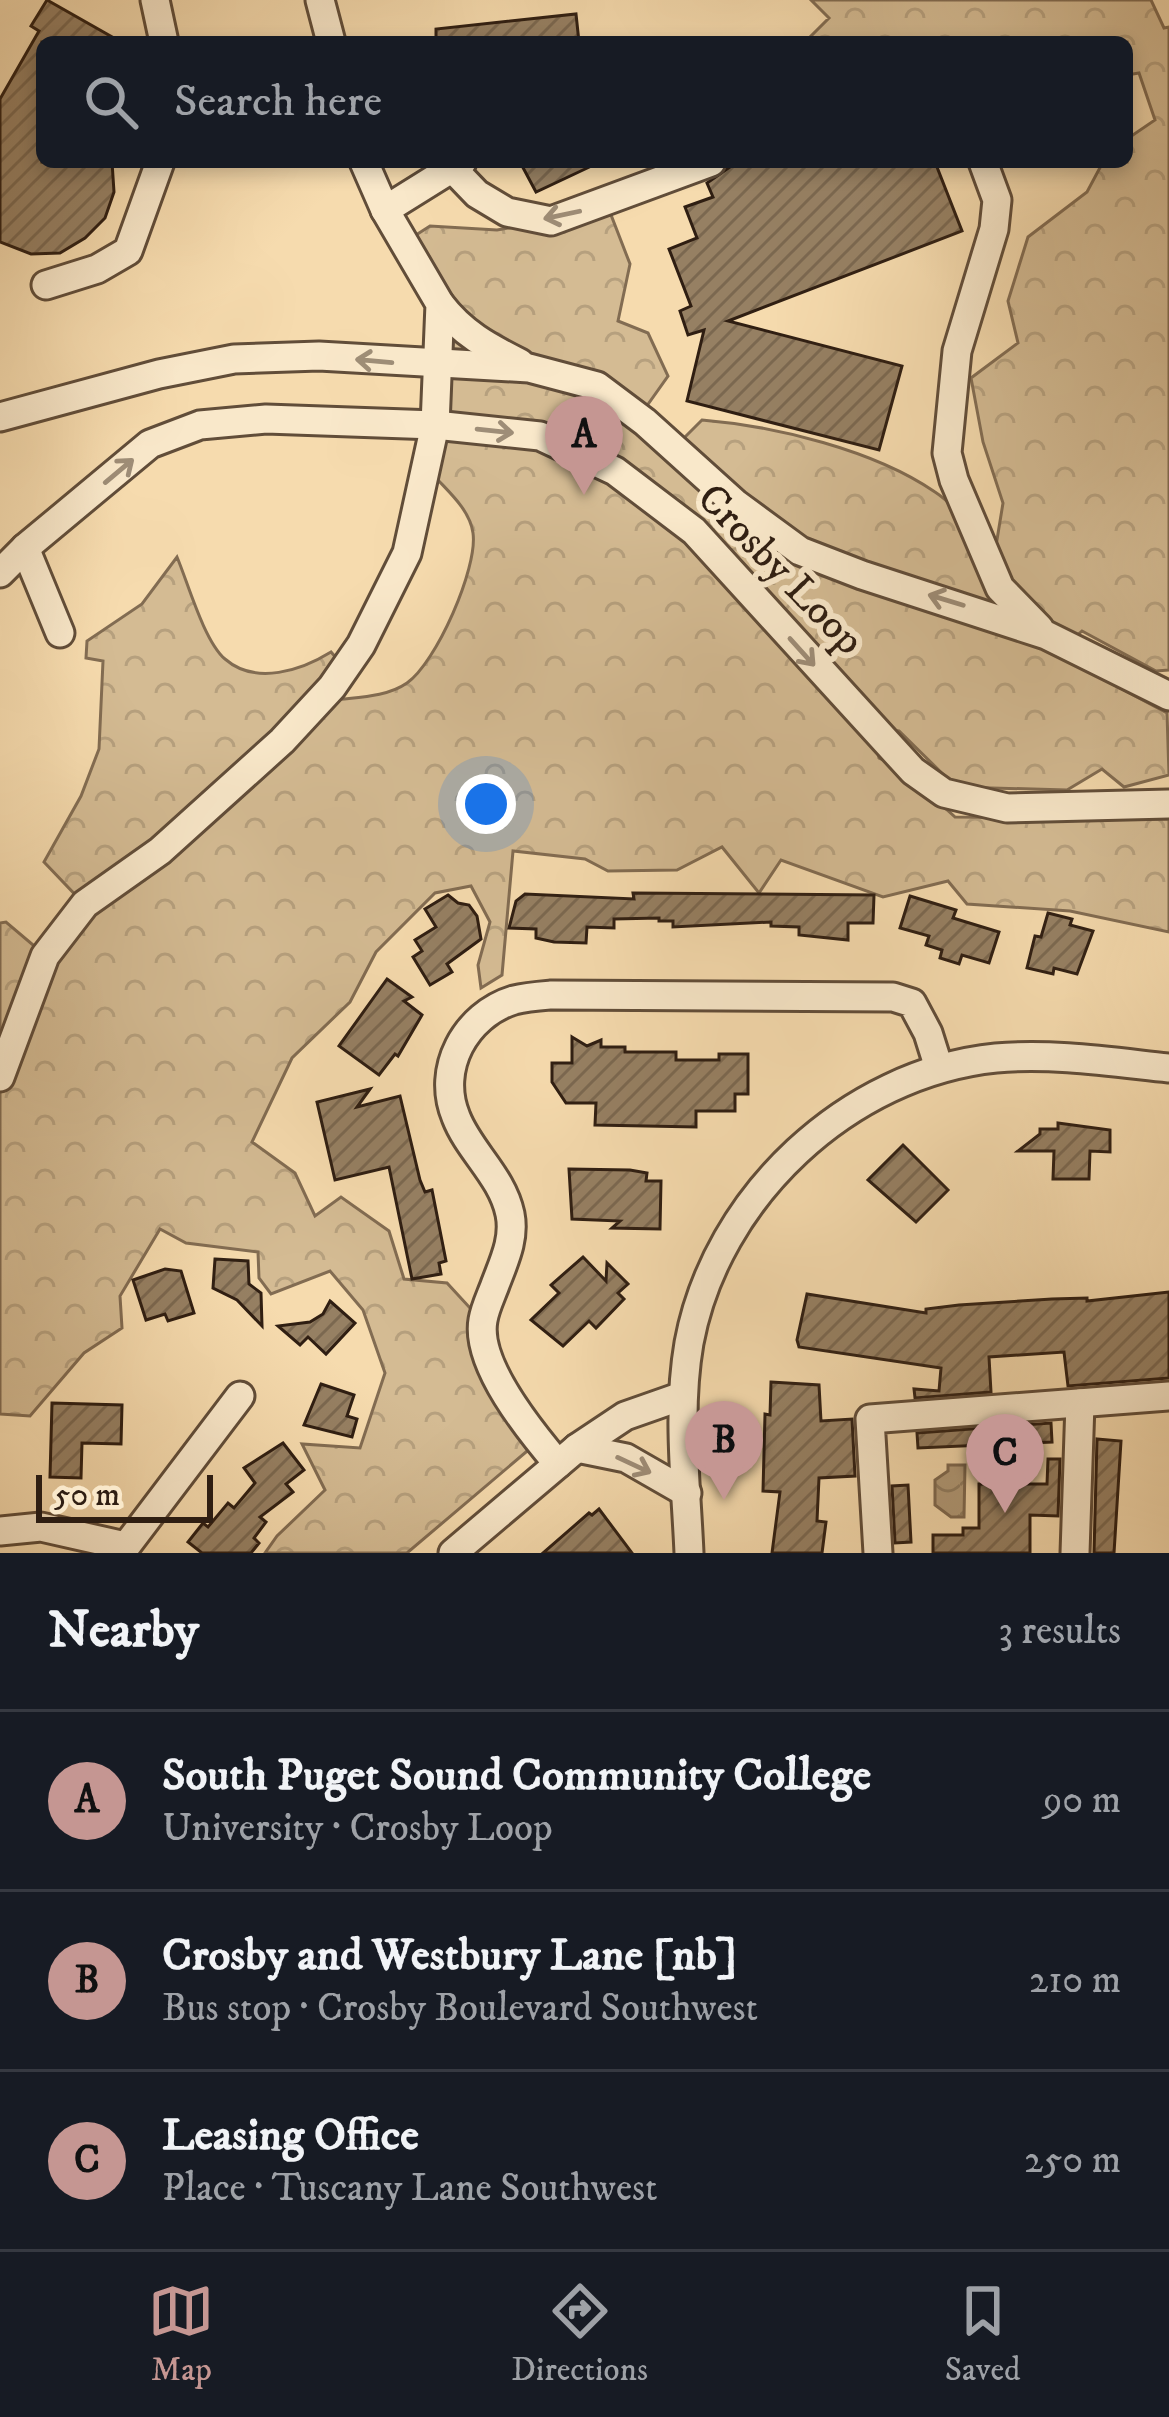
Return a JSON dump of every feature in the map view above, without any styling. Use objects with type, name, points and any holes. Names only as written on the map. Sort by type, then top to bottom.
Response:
[{"type":"street","points":[[155,0],[163,36]]},
{"type":"street","points":[[320,0],[329,36]]},
{"type":"street","points":[[46,285],[82,275],[128,251],[158,168]]},
{"type":"street","points":[[367,168],[385,210],[456,325],[530,368]]},
{"type":"street","points":[[385,210],[452,168]]},
{"type":"street","points":[[459,168],[477,194],[507,212],[551,221],[695,168]]},
{"type":"street","points":[[984,168],[997,200],[994,229],[957,351],[946,453],[1000,588],[1046,635]]},
{"type":"street","points":[[0,1077],[46,956],[85,904],[160,851],[282,741],[332,687],[361,645],[407,553],[435,425],[440,304]]},
{"type":"street","name":"Crosby Loop","points":[[0,417],[234,359],[320,356],[530,368],[597,386],[645,422],[736,504],[800,551],[1046,635],[1169,696]]},
{"type":"street","name":"Crosby Loop","points":[[0,574],[150,444],[200,425],[266,419],[435,425],[540,436],[615,471],[694,532],[913,771],[944,793],[1007,808],[1169,804]]},
{"type":"street","points":[[25,548],[60,633]]},
{"type":"street","points":[[687,1493],[626,1458],[568,1456],[520,1416],[484,1350],[482,1321],[512,1238],[509,1210],[456,1120],[449,1094],[452,1063],[463,1037],[485,1013],[515,1000],[551,995],[893,997],[912,1004],[939,1068]]},
{"type":"street","points":[[689,1553],[682,1396],[690,1339],[735,1222],[782,1165],[834,1120],[939,1068],[1028,1056],[1169,1068]]},
{"type":"street","points":[[0,1531],[41,1527],[123,1549],[240,1396]]},
{"type":"street","points":[[453,1553],[568,1456],[625,1416],[682,1396]]},
{"type":"street","points":[[878,1553],[870,1419],[1169,1396]]},
{"type":"street","points":[[1075,1553],[1080,1402]]},
{"type":"green space","points":[[811,0],[1151,0],[1164,28],[1169,27],[1169,670],[1156,671],[1082,631],[1056,654],[1167,713],[1169,775],[1124,787],[1102,769],[1067,790],[956,787],[899,731],[872,728],[879,758],[955,817],[1169,819],[1169,932],[1070,911],[967,904],[948,881],[883,897],[781,860],[759,893],[722,847],[677,870],[608,871],[585,859],[513,851],[502,975],[481,988],[478,965],[490,922],[471,886],[435,893],[376,952],[350,1002],[292,1058],[252,1142],[295,1173],[315,1216],[341,1197],[389,1231],[404,1279],[447,1283],[482,1321],[539,1441],[407,1553],[265,1553],[325,1490],[302,1444],[360,1448],[385,1373],[363,1310],[330,1271],[271,1294],[259,1278],[258,1252],[186,1243],[160,1229],[120,1296],[122,1328],[84,1353],[30,1416],[0,1414],[0,923],[6,922],[46,956],[84,904],[44,862],[81,796],[99,749],[103,661],[86,658],[87,641],[142,604],[177,557],[210,639],[237,667],[279,672],[331,652],[353,677],[335,700],[381,694],[407,683],[430,656],[453,614],[469,568],[473,533],[454,497],[437,479],[425,479],[442,326],[405,242],[430,226],[497,230],[551,221],[606,202],[630,264],[618,321],[648,333],[668,376],[639,417],[674,448],[702,420],[792,434],[854,452],[935,492],[995,552],[1003,503],[983,442],[971,378],[1018,343],[1008,301],[1028,237],[1087,192],[1100,168],[1133,168],[1133,135],[1155,120],[1139,73],[1133,74],[1133,36],[811,36],[829,18]]},
{"type":"water","points":[[948,1465],[965,1465],[964,1517],[951,1517],[935,1505],[935,1480],[948,1471]]},
{"type":"building","points":[[47,0],[110,36],[36,36],[39,31],[31,26]]},
{"type":"building","points":[[576,14],[578,36],[436,36],[436,29]]},
{"type":"building","points":[[36,36],[36,168],[112,168],[114,192],[105,218],[60,253],[31,254],[0,242],[0,99]]},
{"type":"building","points":[[523,168],[587,168],[536,192]]},
{"type":"building","points":[[728,168],[937,168],[962,231],[728,321],[902,366],[879,450],[687,401],[704,330],[688,335],[680,311],[691,306],[669,249],[697,238],[685,207],[713,197],[707,183]]},
{"type":"building","points":[[633,893],[874,895],[873,923],[848,923],[848,940],[799,935],[799,927],[771,926],[771,922],[673,927],[673,921],[659,918],[614,919],[614,928],[587,927],[586,943],[554,942],[536,938],[536,929],[509,928],[516,901],[525,894],[634,899]]},
{"type":"building","points":[[448,895],[469,905],[477,916],[481,939],[447,964],[452,972],[430,985],[413,957],[422,951],[415,940],[436,927],[425,909]]},
{"type":"building","points":[[910,896],[956,910],[953,918],[999,932],[989,963],[962,955],[959,964],[940,958],[942,950],[926,945],[929,936],[900,928]]},
{"type":"building","points":[[1048,913],[1093,931],[1077,974],[1027,968],[1035,936],[1041,937]]},
{"type":"building","points":[[387,979],[412,997],[404,1001],[422,1015],[398,1056],[379,1075],[339,1046]]},
{"type":"building","points":[[572,1037],[587,1046],[601,1040],[601,1047],[625,1047],[625,1052],[676,1052],[676,1060],[748,1054],[748,1094],[735,1094],[735,1111],[696,1111],[696,1127],[595,1125],[596,1103],[566,1103],[552,1082],[552,1063],[572,1063]]},
{"type":"building","points":[[370,1089],[357,1107],[400,1096],[420,1180],[425,1192],[432,1190],[446,1261],[439,1263],[441,1274],[412,1279],[389,1167],[335,1180],[317,1102]]},
{"type":"building","points":[[1058,1123],[1110,1130],[1110,1152],[1090,1151],[1089,1179],[1053,1179],[1054,1151],[1018,1151],[1040,1129],[1058,1129]]},
{"type":"building","points":[[903,1145],[948,1190],[916,1222],[868,1180]]},
{"type":"building","points":[[569,1169],[630,1170],[647,1173],[646,1181],[661,1181],[660,1229],[612,1228],[620,1221],[572,1219]]},
{"type":"building","points":[[583,1257],[606,1281],[607,1263],[628,1284],[618,1293],[624,1299],[596,1328],[589,1321],[563,1346],[531,1320],[559,1293],[551,1285]]},
{"type":"building","points":[[215,1259],[248,1261],[249,1284],[261,1293],[262,1326],[237,1300],[213,1288]]},
{"type":"building","points":[[165,1269],[181,1271],[194,1313],[168,1321],[165,1314],[146,1320],[133,1280]]},
{"type":"building","points":[[1169,1292],[1169,1378],[1068,1386],[1064,1352],[989,1357],[991,1392],[915,1398],[914,1389],[939,1391],[941,1368],[799,1347],[797,1340],[807,1294],[926,1313],[926,1309],[959,1305],[1087,1301]]},
{"type":"building","points":[[330,1301],[355,1323],[326,1354],[308,1337],[300,1345],[278,1326],[310,1322],[323,1314]]},
{"type":"building","points":[[771,1382],[819,1385],[821,1421],[852,1419],[855,1476],[819,1478],[817,1521],[826,1522],[822,1553],[772,1553],[780,1492],[763,1491],[765,1414],[770,1415]]},
{"type":"building","points":[[321,1384],[354,1395],[347,1416],[357,1419],[352,1437],[304,1425]]},
{"type":"building","points":[[52,1403],[122,1405],[121,1444],[82,1443],[81,1478],[50,1477]]},
{"type":"building","points":[[1051,1423],[1052,1442],[918,1448],[917,1433]]},
{"type":"building","points":[[1097,1439],[1121,1441],[1114,1553],[1094,1553]]},
{"type":"building","points":[[283,1443],[304,1470],[286,1484],[293,1492],[260,1517],[266,1522],[254,1538],[259,1543],[251,1553],[202,1553],[188,1542],[228,1503],[234,1508],[255,1483],[244,1468]]},
{"type":"building","points":[[1048,1459],[1060,1459],[1058,1516],[1030,1515],[1030,1553],[933,1553],[933,1535],[963,1535],[963,1528],[979,1528],[979,1484],[1047,1484]]},
{"type":"building","points":[[908,1485],[911,1542],[895,1543],[892,1486]]},
{"type":"building","points":[[599,1509],[632,1553],[543,1553],[589,1513]]},
{"type":"place","name":"South Puget Sound Community College","points":[[584,495]]},
{"type":"place","name":"Crosby and Westbury Lane [nb]","points":[[724,1500]]},
{"type":"place","name":"Leasing Office","points":[[1005,1513]]}]
